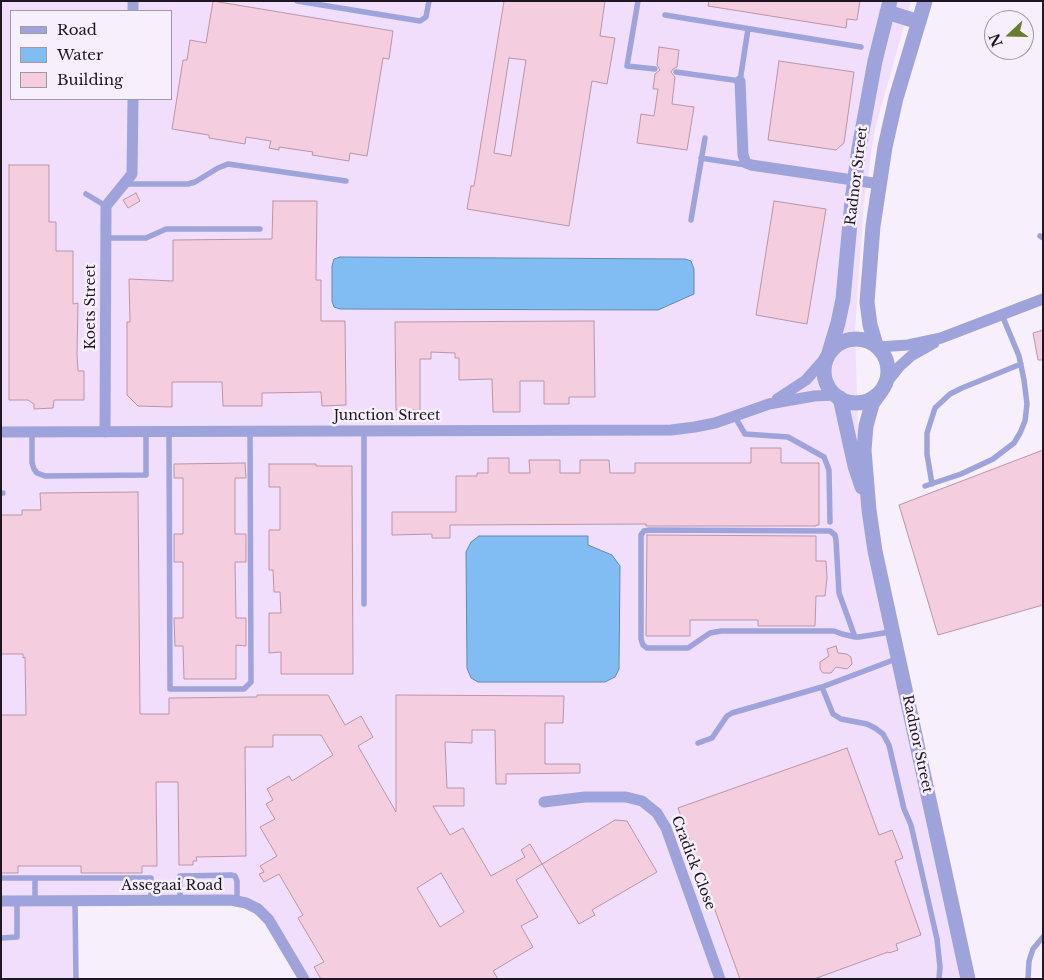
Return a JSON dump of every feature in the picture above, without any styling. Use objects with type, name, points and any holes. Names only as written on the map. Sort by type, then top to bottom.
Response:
[{"type":"street","name":"Radnor Street","points":[[877,346],[870,325],[867,302],[873,226],[885,147],[896,98],[925,1]]},
{"type":"street","name":"Radnor Street","points":[[829,354],[843,299],[854,180],[868,97],[889,7]]},
{"type":"street","points":[[889,7],[919,22]]},
{"type":"street","points":[[740,81],[743,154],[744,160],[751,166],[880,184]]},
{"type":"street","points":[[106,206],[132,174],[133,100]]},
{"type":"street","name":"Koets Street","points":[[105,432],[106,206]]},
{"type":"street","points":[[883,389],[888,377],[888,366],[877,346],[868,341],[851,339],[835,346],[824,365],[825,378],[830,390],[837,397],[855,403],[862,402],[870,400],[883,389],[899,367],[911,356],[942,338],[1043,299]]},
{"type":"street","points":[[877,346],[908,345],[942,338]]},
{"type":"street","name":"Junction Street","points":[[769,404],[792,391],[806,380],[829,354]]},
{"type":"street","name":"Radnor Street","points":[[883,389],[872,404],[866,426],[864,450],[869,510],[875,551],[968,979]]},
{"type":"street","name":"Junction Street","points":[[1,432],[670,430],[704,426],[769,404],[814,396],[837,397]]},
{"type":"street","name":"Radnor Street","points":[[837,397],[869,510]]},
{"type":"street","name":"Cradick Close","points":[[544,802],[626,797],[642,801],[657,813],[666,828],[720,979]]},
{"type":"street","name":"Assegaai Road","points":[[1,902],[237,901],[252,905],[264,914],[304,979]]},
{"type":"lane","points":[[297,1],[420,21],[426,17],[429,1]]},
{"type":"lane","points":[[638,1],[627,66],[655,69]]},
{"type":"lane","points":[[664,15],[861,48]]},
{"type":"lane","points":[[676,72],[740,81],[748,29]]},
{"type":"lane","points":[[691,220],[705,138]]},
{"type":"lane","points":[[701,158],[751,166]]},
{"type":"lane","points":[[124,184],[188,184],[195,182],[222,165],[228,164],[346,181]]},
{"type":"lane","points":[[86,194],[106,206]]},
{"type":"lane","points":[[106,238],[149,237],[166,229],[260,229]]},
{"type":"lane","points":[[925,486],[961,474],[994,459],[1014,443],[1025,421],[1027,404],[1021,364],[1002,314]]},
{"type":"lane","points":[[932,484],[927,454],[927,433],[935,408],[950,394],[1021,364]]},
{"type":"lane","points":[[735,416],[745,434],[788,437],[824,457],[829,470],[830,522]]},
{"type":"lane","points":[[169,432],[170,689],[244,689],[251,682],[250,431]]},
{"type":"lane","points":[[364,431],[364,604]]},
{"type":"lane","points":[[32,432],[32,463],[34,469],[41,476],[54,476],[146,475],[146,432]]},
{"type":"lane","points":[[855,637],[838,593],[836,540],[835,535],[830,531],[649,530],[641,535],[640,639],[647,648],[688,648],[710,633],[721,631],[834,632],[855,637],[892,631]]},
{"type":"lane","points":[[698,743],[712,738],[727,716],[732,713],[822,687],[898,659]]},
{"type":"lane","points":[[822,687],[830,710],[836,717],[867,724],[875,728],[882,734],[889,745],[904,809],[911,825],[937,939],[940,967],[939,979]]},
{"type":"lane","points":[[180,901],[180,876],[231,875],[235,876],[237,881],[237,901]]},
{"type":"lane","points":[[1,878],[150,878],[151,901]]},
{"type":"lane","points":[[35,878],[35,901]]},
{"type":"lane","points":[[75,901],[76,979]]},
{"type":"lane","points":[[1,938],[17,937],[17,902]]},
{"type":"lane","points":[[1028,979],[1033,950],[1043,937]]},
{"type":"shaded area","points":[[1,1],[911,1],[875,129],[864,201],[855,331],[858,428],[868,510],[970,979],[305,979],[252,904],[75,900],[77,979],[1,979]]},
{"type":"water","points":[[340,257],[685,259],[691,261],[694,269],[694,294],[658,310],[340,309],[334,307],[332,301],[332,266],[334,259]]},
{"type":"water","points":[[479,536],[588,536],[588,545],[612,555],[620,566],[619,669],[615,677],[605,682],[478,682],[471,678],[467,668],[466,552],[471,542]]},
{"type":"building","points":[[213,1],[393,31],[389,59],[383,58],[367,156],[350,153],[349,161],[312,155],[313,152],[279,147],[279,150],[269,148],[271,141],[246,137],[245,144],[209,138],[209,135],[172,129],[183,60],[187,60],[190,40],[206,43]]},
{"type":"building","points":[[504,1],[605,1],[600,36],[615,38],[607,84],[592,81],[569,226],[467,209],[471,186],[474,186]],"holes":[[[509,58],[526,60],[511,156],[494,153]]]},
{"type":"building","points":[[709,1],[860,1],[857,20],[847,19],[846,28],[708,6]]},
{"type":"building","points":[[659,47],[679,50],[677,67],[671,72],[675,77],[672,104],[694,107],[687,150],[637,143],[641,114],[654,116],[658,89],[653,89],[655,74],[660,70],[657,65]]},
{"type":"building","points":[[779,61],[854,72],[844,143],[836,150],[768,140]]},
{"type":"building","points":[[9,165],[49,165],[49,222],[56,222],[56,251],[73,251],[73,304],[78,303],[77,355],[78,371],[84,371],[84,400],[54,400],[53,408],[34,409],[34,404],[28,400],[9,400]]},
{"type":"building","points":[[136,193],[140,201],[128,208],[123,200]]},
{"type":"building","points":[[273,201],[317,201],[316,280],[321,280],[321,321],[345,321],[346,405],[322,406],[321,392],[262,393],[262,406],[223,406],[222,382],[172,382],[172,407],[138,406],[127,395],[127,322],[130,322],[129,279],[173,281],[173,240],[272,239]]},
{"type":"building","points":[[774,201],[826,209],[807,324],[756,315]]},
{"type":"building","points":[[594,321],[595,397],[569,397],[569,404],[544,404],[544,381],[520,381],[520,412],[493,412],[492,379],[459,380],[459,358],[455,358],[455,353],[431,352],[431,359],[420,359],[420,410],[396,410],[395,322]]},
{"type":"building","points":[[1043,330],[1043,360],[1038,360],[1033,333]]},
{"type":"building","points":[[751,448],[781,448],[781,463],[819,463],[819,525],[450,525],[450,538],[432,538],[432,534],[392,535],[392,512],[456,512],[456,476],[477,476],[477,473],[488,473],[488,458],[509,458],[509,473],[530,473],[529,460],[560,460],[560,473],[580,473],[580,460],[609,460],[610,473],[635,473],[635,463],[751,463]]},
{"type":"building","points":[[1043,450],[1043,605],[938,635],[899,505]]},
{"type":"building","points":[[245,463],[246,478],[235,478],[235,534],[246,534],[246,562],[235,562],[236,618],[246,618],[246,646],[236,645],[236,679],[184,679],[183,646],[175,646],[174,618],[183,618],[183,562],[174,562],[174,534],[183,534],[183,478],[174,478],[174,464]]},
{"type":"building","points":[[269,464],[352,466],[353,674],[281,674],[281,652],[269,653],[269,613],[281,613],[280,592],[274,592],[273,570],[269,570],[269,530],[280,530],[280,487],[269,487]]},
{"type":"building","points":[[138,492],[140,714],[169,714],[169,698],[328,695],[345,725],[361,716],[373,737],[358,746],[396,812],[396,695],[564,696],[563,723],[545,723],[545,764],[580,764],[580,773],[506,774],[506,784],[496,784],[495,730],[472,730],[472,743],[445,742],[447,788],[464,788],[464,806],[433,806],[450,835],[463,828],[491,876],[525,857],[521,850],[530,844],[542,864],[516,880],[538,917],[521,926],[533,947],[493,971],[498,979],[321,979],[314,967],[324,962],[298,918],[303,915],[279,874],[264,882],[259,874],[264,872],[260,866],[277,856],[260,827],[275,819],[266,804],[273,800],[267,789],[289,776],[292,781],[333,755],[321,735],[273,735],[273,747],[245,747],[246,856],[196,857],[197,861],[193,861],[193,865],[179,865],[178,782],[156,782],[157,866],[142,866],[142,873],[81,873],[81,866],[18,866],[18,873],[1,873],[1,715],[26,715],[25,657],[23,658],[23,654],[1,654],[1,515],[22,515],[22,510],[41,510],[40,493]],"holes":[[[441,873],[464,912],[440,927],[417,888]]]},
{"type":"building","points":[[647,535],[816,536],[816,561],[826,561],[827,578],[825,596],[816,596],[815,626],[758,626],[758,620],[690,620],[690,636],[646,636]]},
{"type":"building","points":[[836,646],[838,653],[847,654],[851,657],[852,664],[847,669],[836,667],[831,673],[823,673],[820,669],[820,662],[829,656],[827,649]]},
{"type":"building","points":[[847,748],[879,835],[892,830],[903,858],[895,861],[921,935],[896,944],[898,950],[814,979],[740,979],[678,808]]},
{"type":"building","points":[[615,820],[627,821],[657,872],[592,910],[595,915],[579,924],[542,864]]}]
